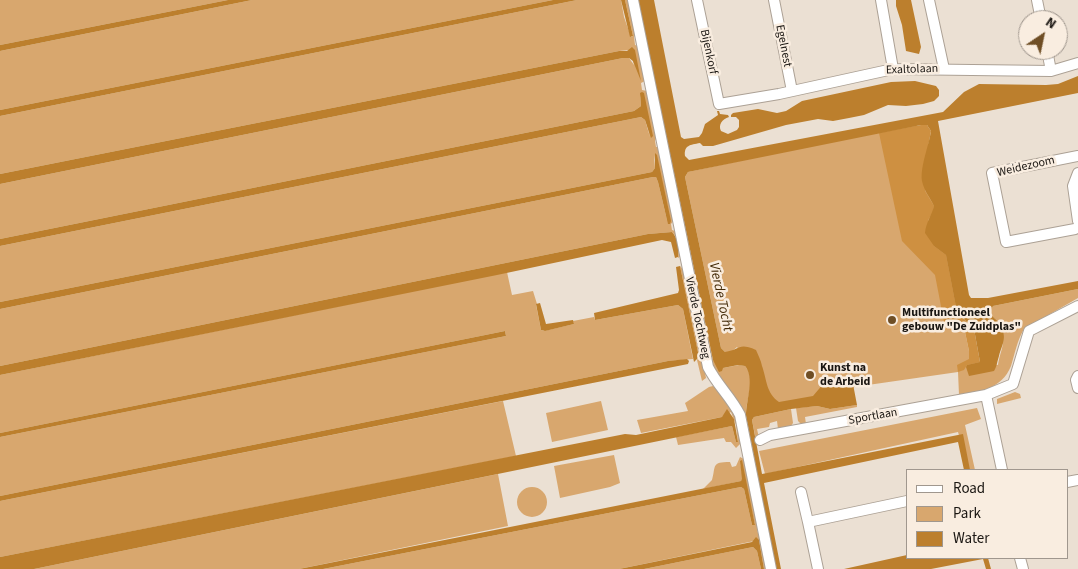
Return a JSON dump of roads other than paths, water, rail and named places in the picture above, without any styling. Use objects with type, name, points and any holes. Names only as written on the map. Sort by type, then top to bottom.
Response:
[{"type":"street","name":"Vierde Tochtweg","points":[[633,0],[658,115],[708,368],[717,383],[734,402],[740,415],[771,569]]},
{"type":"street","name":"Bijenkorf","points":[[697,0],[719,104]]},
{"type":"street","name":"Egelnest","points":[[774,0],[792,91]]},
{"type":"street","points":[[881,0],[893,69]]},
{"type":"street","points":[[929,0],[944,70]]},
{"type":"street","points":[[1049,60],[1051,70]]},
{"type":"street","name":"Exaltolaan","points":[[719,104],[792,91],[893,69],[1051,70],[1078,63]]},
{"type":"street","name":"Weidezoom","points":[[1078,156],[992,173],[1006,242],[1077,225],[1073,186],[1078,173]]},
{"type":"street","name":"Sportlaan","points":[[760,440],[770,435],[986,395],[1013,384],[1029,331],[1078,306]]},
{"type":"street","points":[[1078,376],[1076,380],[1078,388]]},
{"type":"street","points":[[986,395],[1002,469]]},
{"type":"street","points":[[801,492],[818,569]]},
{"type":"street","points":[[808,522],[906,502]]},
{"type":"water","points":[[228,0],[252,0],[0,51],[0,45]]},
{"type":"water","points":[[553,0],[577,0],[0,116],[0,110]]},
{"type":"water","points":[[621,0],[625,0],[633,36],[630,37]]},
{"type":"water","points":[[638,0],[654,0],[681,137],[684,139],[699,137],[705,124],[718,115],[717,111],[729,117],[720,124],[721,131],[728,134],[739,127],[739,120],[736,117],[731,117],[733,113],[758,109],[777,113],[786,111],[802,101],[891,82],[915,81],[936,86],[939,90],[939,96],[934,101],[923,104],[906,106],[888,105],[864,115],[833,121],[818,119],[786,125],[713,146],[703,146],[700,143],[693,144],[688,146],[686,150],[685,156],[689,160],[943,112],[964,92],[979,84],[1046,85],[1058,84],[1078,76],[1078,93],[938,121],[971,298],[988,298],[1078,281],[1078,289],[993,306],[990,313],[999,323],[1004,334],[1003,344],[994,371],[969,376],[967,365],[980,362],[974,329],[957,312],[946,255],[934,246],[925,233],[934,206],[922,181],[923,163],[931,131],[927,125],[688,172],[685,177],[721,348],[725,352],[742,347],[756,350],[769,390],[779,402],[813,396],[824,383],[833,379],[837,387],[853,384],[857,405],[830,409],[817,406],[791,409],[754,417],[752,420],[762,474],[963,434],[970,469],[964,469],[958,442],[764,483],[781,569],[776,569],[746,416],[750,383],[748,371],[745,366],[738,365],[723,368],[719,372],[713,360]]},
{"type":"water","points":[[896,0],[911,0],[921,47],[919,54],[906,51]]},
{"type":"water","points":[[632,47],[635,50],[641,81],[633,61],[629,58],[623,58],[0,184],[0,174],[619,51],[627,51]]},
{"type":"water","points":[[640,93],[644,93],[653,136],[651,138],[645,120],[641,117],[0,246],[0,239],[634,111],[641,106]]},
{"type":"water","points":[[655,153],[671,221],[670,224],[668,224],[658,182],[656,177],[653,177],[0,309],[0,302],[652,172],[655,168]]},
{"type":"water","points":[[672,232],[676,237],[678,247],[678,257],[675,258],[671,242],[662,240],[0,375],[0,366],[648,234]]},
{"type":"water","points":[[680,266],[699,357],[694,362],[683,309],[678,305],[595,320],[594,313],[678,293],[676,267]]},
{"type":"water","points":[[540,303],[546,324],[573,320],[574,324],[545,331],[541,330],[536,304]]},
{"type":"water","points":[[505,331],[506,336],[0,437],[0,433]]},
{"type":"water","points":[[687,359],[689,361],[688,364],[0,501],[0,496],[668,361]]},
{"type":"water","points":[[727,409],[734,419],[738,442],[736,442],[732,426],[34,569],[0,569],[0,557],[625,434],[636,435],[722,417]]},
{"type":"water","points":[[742,460],[755,525],[752,525],[744,489],[741,487],[323,569],[299,569],[741,481],[740,461]]},
{"type":"water","points":[[756,537],[759,540],[764,569],[761,569],[757,551],[753,547],[644,569],[619,569],[752,542]]},
{"type":"water","points":[[906,555],[906,559],[983,559],[931,569],[844,569]]},
{"type":"water","points":[[983,559],[988,559],[991,569],[986,569]]},
{"type":"place","name":"Multifunctioneel gebouw \"De Zuidplas\"","points":[[892,320]]},
{"type":"place","name":"Kunst na de Arbeid","points":[[810,375]]},
{"type":"water label","name":"Vierde Tocht","points":[[720,297]]}]
